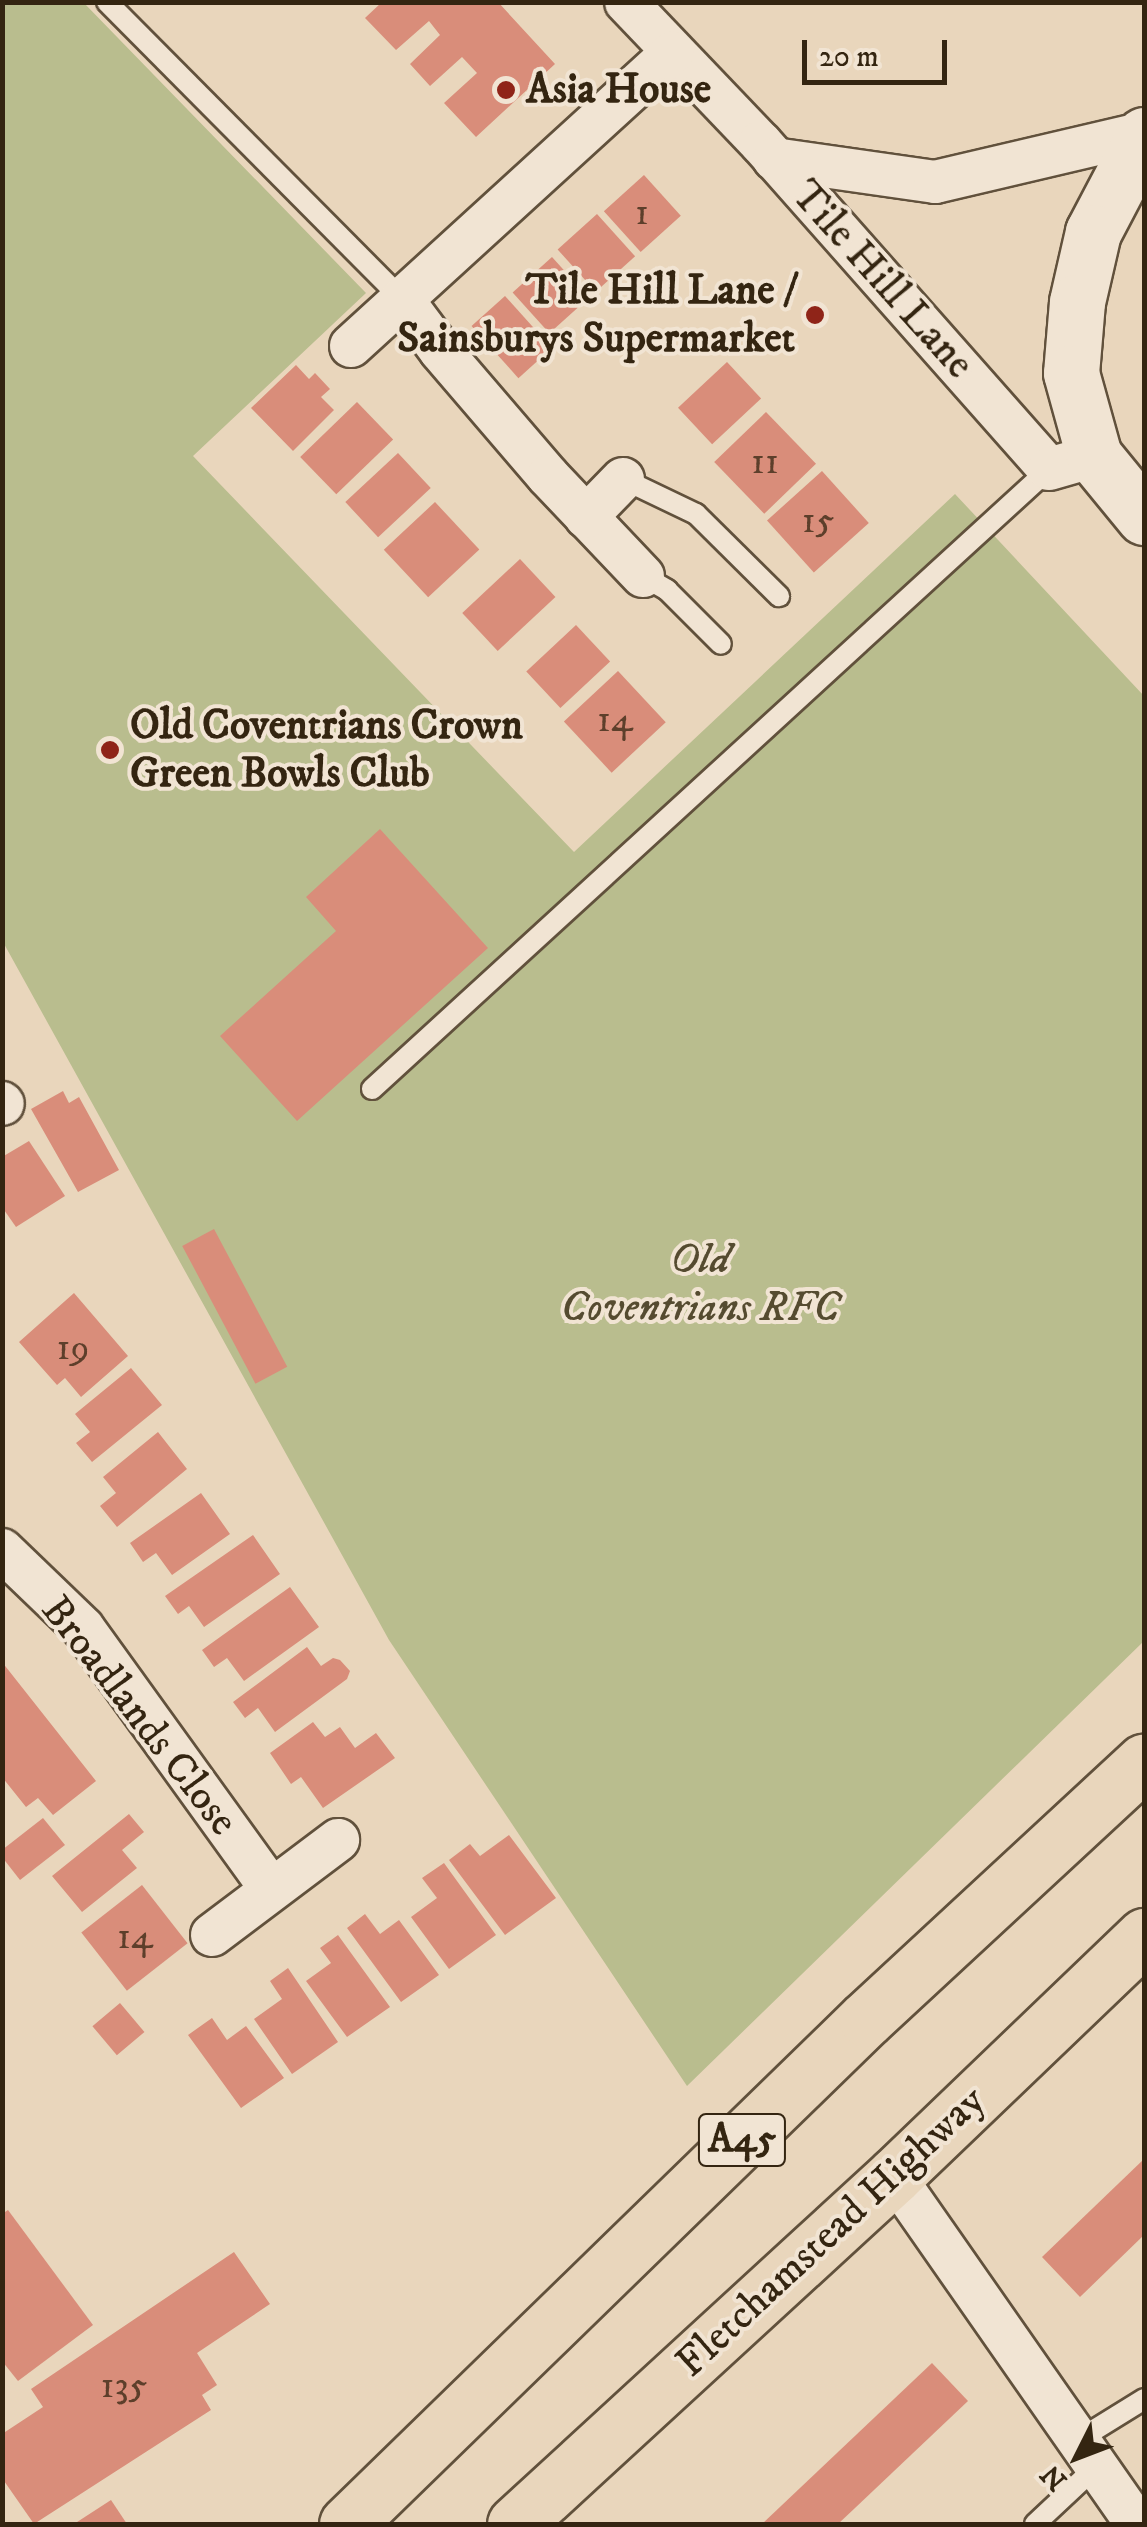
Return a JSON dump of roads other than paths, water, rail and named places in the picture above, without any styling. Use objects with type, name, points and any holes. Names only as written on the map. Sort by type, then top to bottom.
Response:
[{"type":"highway","name":"A45","points":[[346,2524],[866,2019],[1144,1762]]},
{"type":"highway","name":"Fletchamstead Highway","points":[[514,2524],[894,2176],[1144,1936]]},
{"type":"main road","points":[[1144,134],[1094,232],[1077,302],[1071,372],[1072,463],[1144,500]]},
{"type":"main road","name":"Tile Hill Lane","points":[[1072,463],[1144,517]]},
{"type":"street","name":"Tile Hill Lane","points":[[626,2],[1072,463]]},
{"type":"street","points":[[351,346],[672,53]]},
{"type":"street","points":[[774,159],[935,182],[1144,134]]},
{"type":"street","points":[[402,298],[440,350],[643,576]]},
{"type":"street","points":[[586,517],[623,479]]},
{"type":"street","name":"Broadlands Close","points":[[2,1550],[83,1628],[270,1887]]},
{"type":"street","points":[[212,1934],[338,1840]]},
{"type":"street","points":[[894,2176],[1138,2524]]},
{"type":"lane","points":[[107,2],[402,298]]},
{"type":"lane","points":[[372,1089],[1072,463]]},
{"type":"lane","points":[[623,479],[696,514],[779,596]]},
{"type":"lane","points":[[643,576],[668,590],[721,644]]},
{"type":"lane","points":[[1034,2524],[1087,2454],[1144,2399]]},
{"type":"place","name":"Asia House","points":[[506,90]]},
{"type":"place","name":"Tile Hill Lane / Sainsburys Supermarket","points":[[815,315]]},
{"type":"place","name":"Old Coventrians Crown Green Bowls Club","points":[[110,750]]},
{"type":"park label","name":"Old Coventrians RFC","points":[[700,1284]]}]
